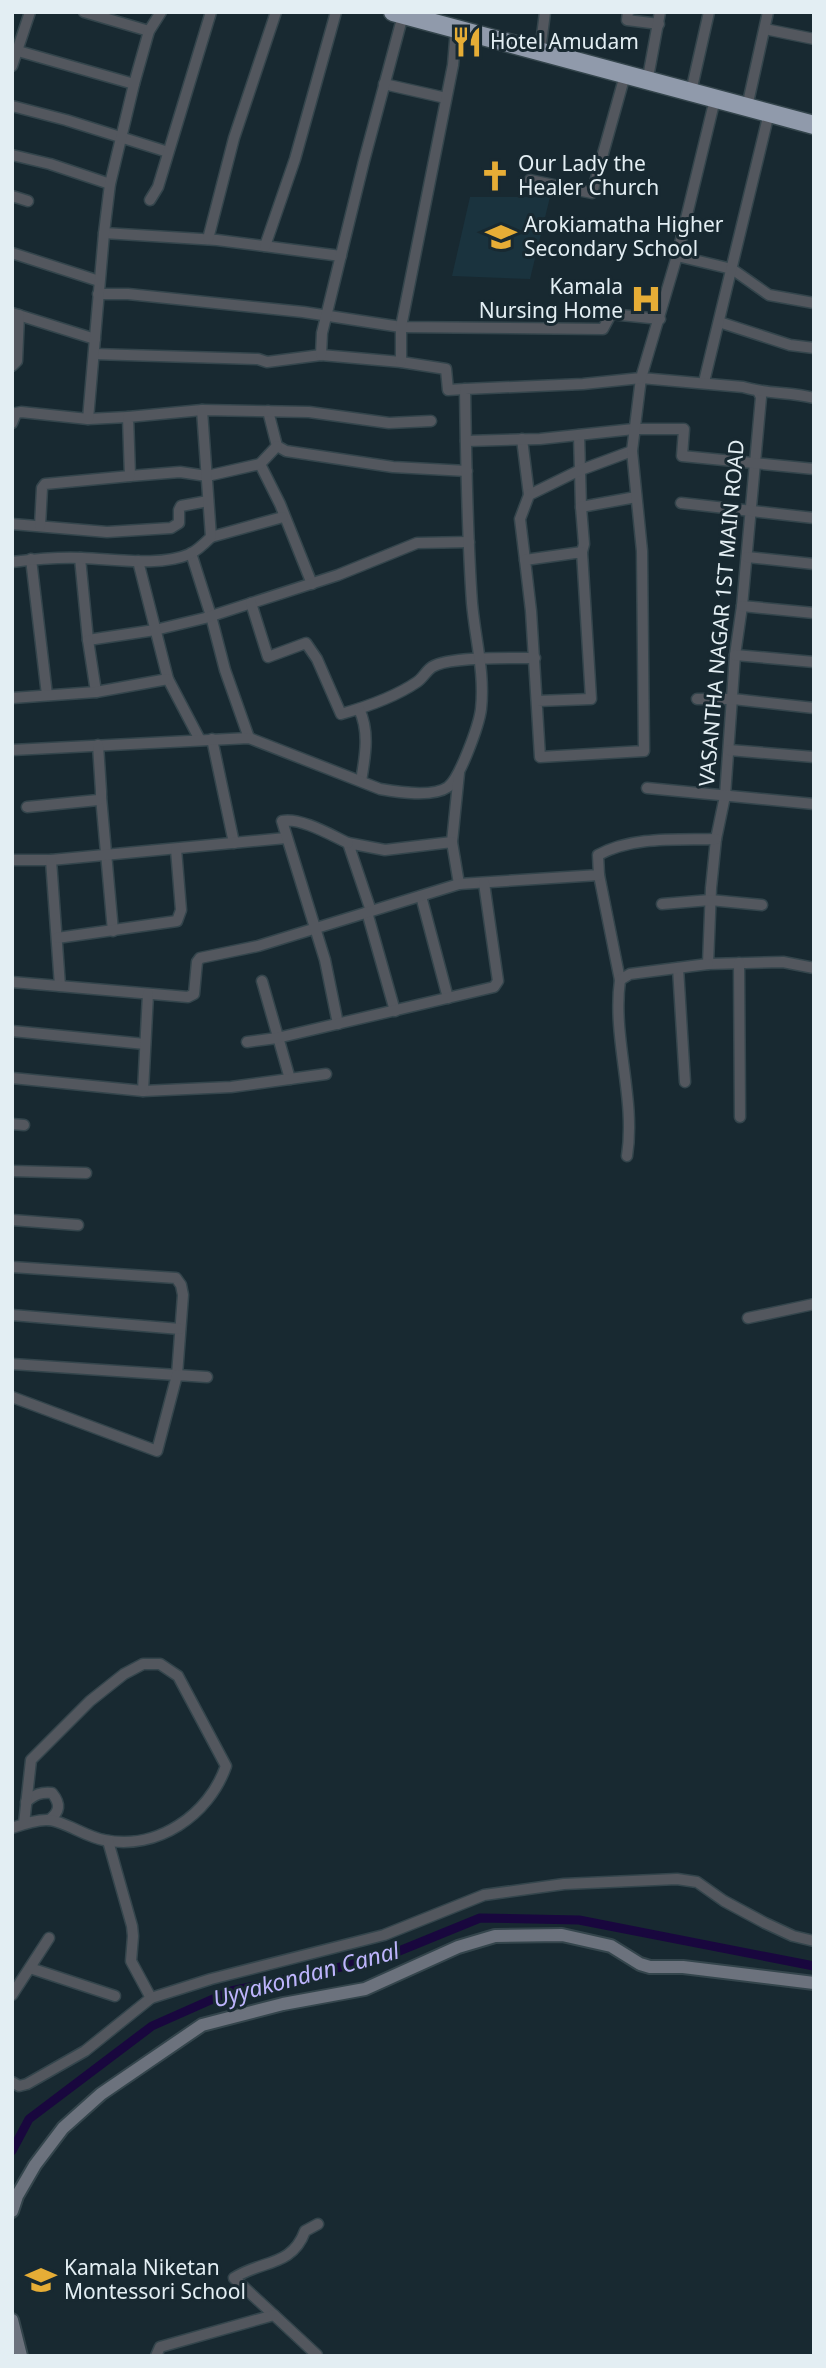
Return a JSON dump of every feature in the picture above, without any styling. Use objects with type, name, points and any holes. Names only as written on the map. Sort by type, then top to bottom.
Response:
[{"type":"highway","points":[[424,12],[625,75],[715,99],[814,116]]},
{"type":"highway","points":[[398,13],[749,98],[814,125]]},
{"type":"street","points":[[12,66],[30,12]]},
{"type":"street","points":[[84,12],[149,31]]},
{"type":"street","points":[[88,419],[110,184],[149,31],[162,12]]},
{"type":"street","points":[[150,200],[158,187],[211,12]]},
{"type":"street","points":[[208,239],[234,138],[276,12]]},
{"type":"street","points":[[265,246],[295,159],[335,12]]},
{"type":"street","points":[[539,48],[545,12]]},
{"type":"street","points":[[628,12],[627,20],[659,24]]},
{"type":"street","points":[[649,72],[660,12]]},
{"type":"street","points":[[693,83],[709,12]]},
{"type":"street","points":[[749,98],[768,12]]},
{"type":"street","points":[[321,355],[327,314],[384,85],[398,13]]},
{"type":"street","points":[[401,362],[401,327],[453,65],[456,29]]},
{"type":"street","points":[[765,29],[814,39]]},
{"type":"street","points":[[18,51],[134,84]]},
{"type":"street","points":[[530,180],[592,193],[625,75]]},
{"type":"street","points":[[384,85],[446,98]]},
{"type":"street","points":[[522,439],[528,495],[520,519],[535,658],[540,757],[644,751],[642,551],[632,452],[634,429],[641,378],[677,256],[715,99]]},
{"type":"street","points":[[12,106],[168,152]]},
{"type":"street","points":[[704,382],[770,108]]},
{"type":"street","points":[[12,155],[50,164],[110,184]]},
{"type":"street","points":[[12,196],[27,201]]},
{"type":"street","points":[[104,233],[208,239],[341,256]]},
{"type":"street","points":[[12,253],[99,281]]},
{"type":"street","points":[[677,256],[732,269],[769,295],[814,303]]},
{"type":"street","points":[[98,294],[128,294],[327,314],[401,327],[603,329],[611,314],[660,318]]},
{"type":"street","points":[[12,366],[17,361],[16,314],[95,339]]},
{"type":"street","points":[[719,322],[790,345],[814,348]]},
{"type":"street","points":[[94,354],[258,359],[267,362],[321,355],[401,362],[446,369],[449,390],[583,384],[641,378],[704,382],[758,391],[795,393],[814,398]]},
{"type":"street","points":[[459,884],[452,842],[459,773],[481,712],[480,659],[472,605],[465,389]]},
{"type":"street","name":"VASANTHA NAGAR 1ST MAIN ROAD","points":[[708,964],[710,900],[716,839],[725,796],[761,397],[758,391]]},
{"type":"street","points":[[12,423],[16,413],[21,412],[88,419],[202,410],[309,412],[388,424],[431,421]]},
{"type":"street","points":[[202,410],[211,537]]},
{"type":"street","points":[[268,411],[277,446],[286,452],[369,465],[467,471]]},
{"type":"street","points":[[128,417],[130,476]]},
{"type":"street","points":[[466,441],[634,429],[684,429],[682,456],[814,470]]},
{"type":"street","points":[[537,701],[591,699],[578,471],[579,435]]},
{"type":"street","points":[[40,526],[42,488],[45,484],[180,472],[207,476],[260,464],[277,446]]},
{"type":"street","points":[[528,495],[578,471],[632,452]]},
{"type":"street","points":[[260,464],[280,504],[312,584]]},
{"type":"street","points":[[581,507],[636,497]]},
{"type":"street","points":[[12,524],[107,533],[171,528],[179,523],[181,506],[208,501]]},
{"type":"street","points":[[681,503],[814,518]]},
{"type":"street","points":[[12,562],[31,559],[138,561],[174,558],[191,553],[211,537],[283,517]]},
{"type":"street","points":[[88,640],[155,630],[211,616],[312,584],[417,544],[469,542]]},
{"type":"street","points":[[525,560],[582,552]]},
{"type":"street","points":[[191,553],[225,670],[249,738]]},
{"type":"street","points":[[747,557],[814,564]]},
{"type":"street","points":[[80,558],[96,692]]},
{"type":"street","points":[[31,559],[47,695]]},
{"type":"street","points":[[138,561],[168,679],[200,740]]},
{"type":"street","points":[[251,603],[268,657],[306,643],[317,659],[341,714],[407,689],[432,667],[441,664],[480,659],[535,658]]},
{"type":"street","points":[[742,606],[814,613]]},
{"type":"street","points":[[736,655],[814,662]]},
{"type":"street","points":[[12,698],[96,692],[168,679]]},
{"type":"street","points":[[697,699],[733,699],[814,708]]},
{"type":"street","points":[[359,709],[365,727],[366,748],[361,781]]},
{"type":"street","points":[[12,750],[249,738],[380,789],[400,793],[436,792],[448,787],[459,773]]},
{"type":"street","points":[[212,739],[234,843]]},
{"type":"street","points":[[98,745],[113,931]]},
{"type":"street","points":[[729,750],[814,757]]},
{"type":"street","points":[[647,788],[814,804]]},
{"type":"street","points":[[27,807],[93,802],[101,797]]},
{"type":"street","points":[[338,1024],[316,928],[281,824],[285,819],[313,827],[348,843],[385,850],[452,842]]},
{"type":"street","points":[[12,860],[51,860],[286,838]]},
{"type":"street","points":[[627,1156],[630,1138],[620,1030],[620,980],[599,875],[598,855],[608,849],[650,840],[716,839]]},
{"type":"street","points":[[348,843],[395,1011]]},
{"type":"street","points":[[57,938],[177,921],[181,911],[176,849]]},
{"type":"street","points":[[51,860],[60,986]]},
{"type":"street","points":[[12,982],[188,997],[194,994],[197,962],[200,958],[258,946],[459,884],[599,875]]},
{"type":"street","points":[[247,1042],[277,1038],[494,987],[498,984],[484,883]]},
{"type":"street","points":[[421,896],[448,999]]},
{"type":"street","points":[[662,904],[710,900],[761,905]]},
{"type":"street","points":[[620,980],[630,974],[708,964],[783,962],[814,968]]},
{"type":"street","points":[[738,963],[740,1117]]},
{"type":"street","points":[[678,968],[685,1082]]},
{"type":"street","points":[[262,981],[290,1079]]},
{"type":"street","points":[[142,1091],[148,994]]},
{"type":"street","points":[[12,1031],[145,1044]]},
{"type":"street","points":[[12,1078],[142,1091],[231,1087],[326,1074]]},
{"type":"street","points":[[12,1124],[24,1125]]},
{"type":"street","points":[[12,1171],[86,1173]]},
{"type":"street","points":[[12,1220],[78,1224]]},
{"type":"street","points":[[12,1267],[176,1278],[183,1295],[177,1375],[157,1451],[12,1396]]},
{"type":"street","points":[[748,1318],[814,1304]]},
{"type":"street","points":[[12,1315],[180,1329]]},
{"type":"street","points":[[12,1364],[207,1377]]},
{"type":"street","points":[[24,1824],[31,1760],[90,1702],[124,1674],[143,1664],[160,1664],[178,1676],[226,1766],[222,1779],[200,1810],[161,1836],[133,1842],[88,1837],[49,1819]]},
{"type":"street","points":[[12,1828],[49,1819],[56,1815],[59,1808],[52,1793],[43,1792],[26,1802]]},
{"type":"street","points":[[108,1841],[132,1926],[132,1964],[151,1998]]},
{"type":"street","points":[[12,2082],[27,2084],[65,2063],[151,1998],[211,1979],[384,1935],[484,1895],[564,1884],[677,1879],[696,1882],[765,1923],[793,1936],[814,1941]]},
{"type":"street","points":[[12,2211],[17,2196],[35,2165],[63,2127],[101,2094],[202,2025],[283,2004],[365,1989],[447,1951],[495,1936],[562,1935],[611,1947],[650,1967],[683,1967],[814,1983]]},
{"type":"street","points":[[12,1995],[50,1938]]},
{"type":"street","points":[[30,1968],[116,1996]]},
{"type":"street","points":[[317,2355],[234,2278],[246,2269],[288,2256],[301,2242],[305,2231],[318,2224]]},
{"type":"street","points":[[156,2356],[160,2347],[274,2315]]},
{"type":"street","points":[[12,2320],[21,2356]]},
{"type":"shaded area","name":"Arokiamatha Higher Secondary School","points":[[470,197],[550,197],[530,279],[452,276]]},
{"type":"waterway","name":"Uyyakondan Canal","points":[[12,2151],[29,2119],[152,2026],[231,1991],[382,1958],[480,1918],[579,1920],[814,1966]]},
{"type":"place","name":"Hotel Amudam","points":[[467,42]]},
{"type":"place","name":"Our Lady the Healer Church","points":[[495,176]]},
{"type":"place","name":"Arokiamatha Higher Secondary School","points":[[501,237]]},
{"type":"place","name":"Kamala Nursing Home","points":[[646,299]]},
{"type":"place","name":"Kamala Niketan Montessori School","points":[[41,2280]]}]
